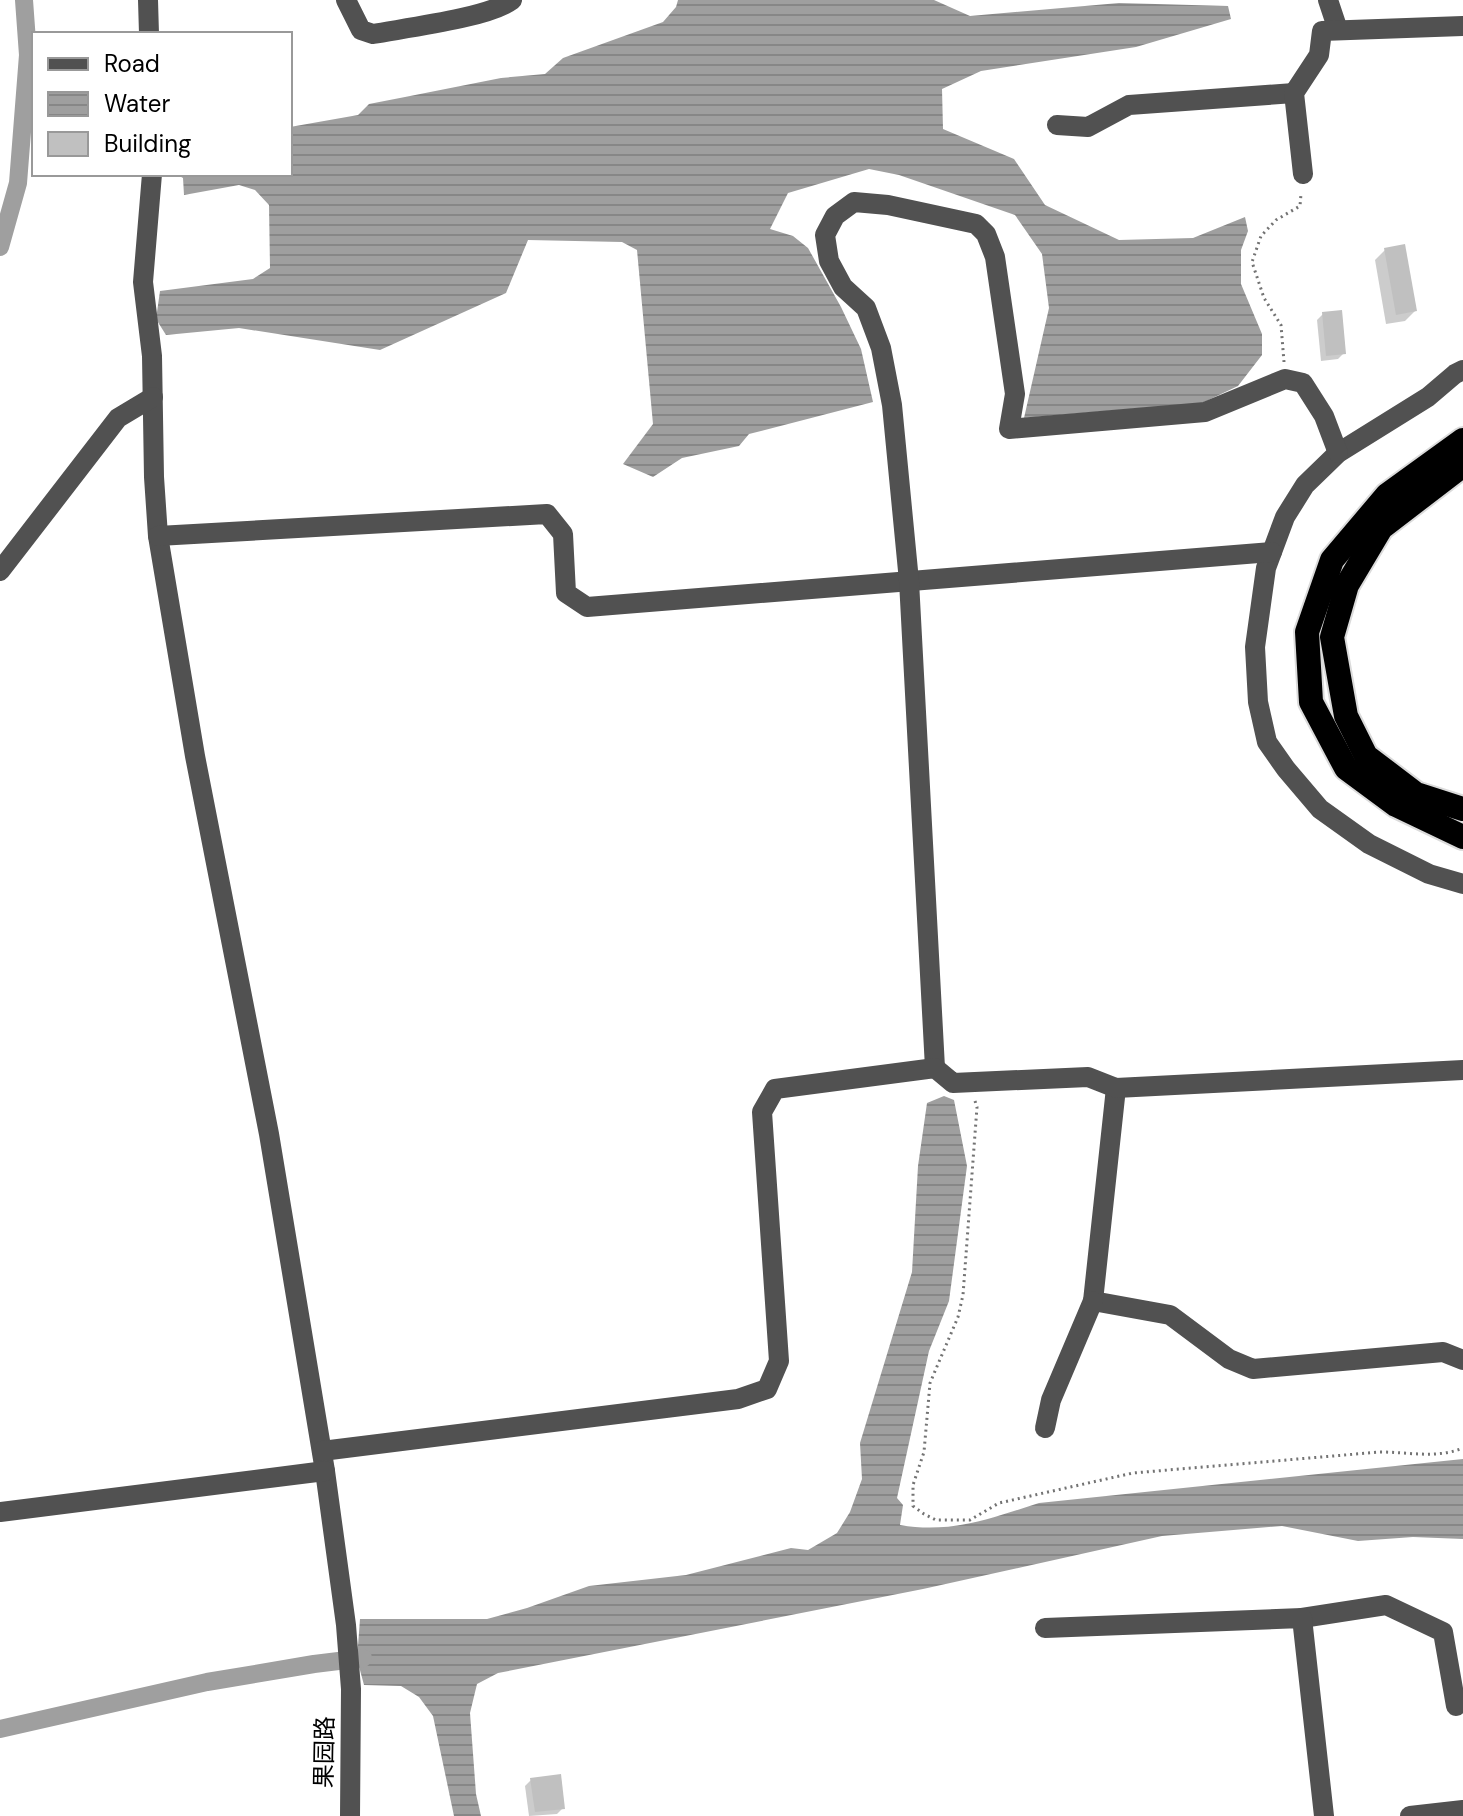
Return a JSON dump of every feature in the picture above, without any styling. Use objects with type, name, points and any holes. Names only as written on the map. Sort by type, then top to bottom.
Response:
[{"type":"highway","points":[[1463,440],[1387,495],[1332,560],[1307,632],[1311,702],[1346,768],[1396,805],[1463,837]]},
{"type":"highway","points":[[1463,465],[1381,528],[1347,585],[1332,637],[1346,716],[1366,756],[1416,794],[1463,809]]},
{"type":"street","points":[[148,0],[149,32]]},
{"type":"street","points":[[346,0],[361,30],[373,34],[462,17],[504,6],[512,0]]},
{"type":"street","points":[[1328,0],[1338,30]]},
{"type":"street","points":[[1303,174],[1294,93],[1319,55],[1322,31],[1463,26]]},
{"type":"street","points":[[1057,125],[1088,127],[1129,105],[1294,93]]},
{"type":"street","name":"果园路","points":[[152,176],[143,282],[152,356],[158,536],[195,756],[269,1134],[324,1461],[346,1625],[351,1689],[350,1816]]},
{"type":"street","points":[[1338,453],[1324,416],[1303,383],[1285,379],[1205,412],[1009,429],[1015,394],[1014,380],[995,257],[986,234],[976,224],[888,205],[854,202],[835,216],[825,235],[829,261],[843,287],[866,308],[881,348],[892,405],[909,581],[935,1068],[953,1083],[1088,1077],[1116,1088],[1463,1070]]},
{"type":"street","points":[[1463,370],[1428,397],[1338,453],[1305,485],[1285,517],[1266,568],[1255,647],[1258,702],[1267,742],[1320,809],[1369,844],[1429,874],[1463,884]]},
{"type":"street","points":[[0,571],[118,418],[153,397]]},
{"type":"street","points":[[158,536],[547,514],[563,534],[566,593],[587,607],[1272,552]]},
{"type":"street","points":[[0,1512],[738,1399],[767,1389],[779,1361],[762,1112],[775,1089],[935,1068]]},
{"type":"street","points":[[1045,1428],[1051,1400],[1093,1301],[1116,1088]]},
{"type":"street","points":[[1093,1301],[1170,1315],[1229,1359],[1253,1369],[1443,1352],[1463,1360]]},
{"type":"street","points":[[1045,1628],[1302,1618],[1386,1605],[1443,1632],[1456,1706]]},
{"type":"street","points":[[1302,1618],[1324,1816]]},
{"type":"street","points":[[1410,1816],[1463,1810]]},
{"type":"path","points":[[1285,379],[1281,325],[1264,298],[1252,262],[1261,236],[1276,220],[1300,206],[1303,174]]},
{"type":"path","points":[[969,1082],[977,1107],[963,1295],[958,1317],[930,1383],[924,1452],[913,1485],[913,1506],[936,1520],[970,1520],[999,1503],[1133,1473],[1380,1452],[1438,1455],[1463,1448]]},
{"type":"water","points":[[678,0],[934,0],[970,16],[1119,3],[1228,6],[1231,19],[1136,47],[981,71],[942,89],[943,129],[1014,159],[1045,205],[1119,240],[1193,238],[1245,217],[1248,231],[1241,250],[1241,284],[1262,334],[1262,355],[1238,386],[1202,403],[1024,418],[1049,308],[1042,254],[1015,215],[899,175],[869,169],[788,193],[770,229],[793,236],[808,248],[861,349],[873,402],[749,434],[739,446],[682,458],[653,477],[623,464],[653,424],[637,250],[622,242],[528,240],[506,293],[380,350],[239,328],[166,335],[156,319],[160,291],[253,279],[270,268],[269,205],[255,190],[239,185],[184,195],[183,178],[180,176],[292,176],[292,127],[358,115],[369,104],[501,78],[545,74],[563,58],[663,22]]},
{"type":"water","points":[[944,1096],[954,1100],[967,1166],[949,1301],[929,1351],[897,1498],[903,1505],[900,1525],[954,1526],[1039,1503],[1463,1459],[1463,1539],[1413,1537],[1358,1541],[1282,1526],[1162,1536],[923,1589],[498,1673],[477,1684],[470,1713],[476,1794],[481,1816],[454,1816],[433,1716],[419,1697],[401,1686],[364,1685],[357,1659],[360,1619],[487,1619],[589,1586],[686,1575],[791,1548],[808,1550],[837,1533],[850,1512],[862,1479],[860,1443],[912,1272],[918,1166],[927,1103]]},
{"type":"building","points":[[1405,244],[1417,311],[1396,315],[1384,248]]},
{"type":"building","points":[[1342,310],[1346,354],[1326,356],[1322,312]]},
{"type":"building","points":[[561,1774],[565,1809],[535,1812],[530,1778]]},
{"type":"waterway","points":[[0,247],[18,183],[28,55],[24,0]]},
{"type":"waterway","points":[[0,1729],[207,1682],[363,1658]]}]
